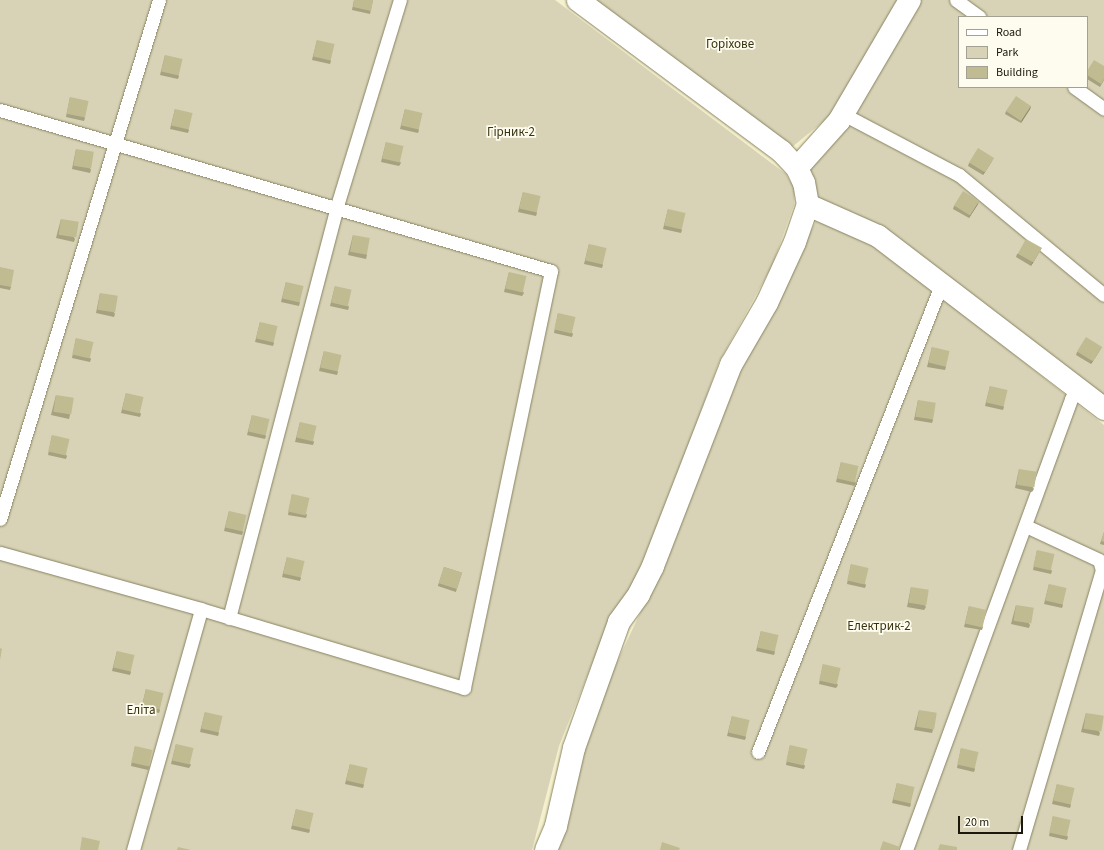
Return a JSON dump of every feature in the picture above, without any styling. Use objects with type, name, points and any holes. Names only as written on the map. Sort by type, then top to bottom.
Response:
[{"type":"street","points":[[546,850],[556,826],[574,748],[619,622],[639,594],[653,566],[731,365],[766,303],[795,242],[808,205],[804,183],[797,168],[782,151],[578,0]]},
{"type":"street","points":[[797,168],[843,114],[910,0]]},
{"type":"street","points":[[808,205],[878,236],[1104,409]]},
{"type":"lane","points":[[0,519],[159,0]]},
{"type":"lane","points":[[229,618],[336,209],[400,0]]},
{"type":"lane","points":[[956,0],[978,16]]},
{"type":"lane","points":[[1075,88],[1104,109]]},
{"type":"lane","points":[[0,110],[551,272],[464,688],[201,609],[0,553]]},
{"type":"lane","points":[[843,114],[959,175],[1104,295]]},
{"type":"lane","points":[[758,752],[941,285]]},
{"type":"lane","points":[[906,850],[1077,387]]},
{"type":"lane","points":[[1020,850],[1102,570],[1099,560],[1026,526]]},
{"type":"lane","points":[[133,850],[201,609]]},
{"type":"green space","points":[[0,0],[555,0],[786,174],[795,189],[794,205],[772,266],[719,362],[645,565],[607,627],[559,746],[532,850],[0,850]]},
{"type":"green space","name":"Горіхове","points":[[595,0],[900,0],[834,113],[792,147]]},
{"type":"green space","points":[[920,0],[1104,0],[1104,400],[815,198],[809,166]]},
{"type":"green space","name":"Електрик-2","points":[[816,221],[871,242],[1104,425],[1104,850],[553,850],[579,749],[602,694],[660,571],[736,374]]},
{"type":"building","points":[[354,0],[373,0],[371,11],[353,7]]},
{"type":"building","points":[[317,40],[335,44],[331,61],[313,57]]},
{"type":"building","points":[[165,55],[183,59],[179,76],[161,72]]},
{"type":"building","points":[[1094,60],[1104,66],[1104,79],[1101,84],[1088,76],[1088,69]]},
{"type":"building","points":[[1016,96],[1031,106],[1021,121],[1006,111]]},
{"type":"building","points":[[70,97],[89,101],[85,118],[66,114]]},
{"type":"building","points":[[175,109],[193,113],[189,130],[171,126]]},
{"type":"building","points":[[405,109],[423,113],[419,130],[401,126]]},
{"type":"building","points":[[386,142],[404,146],[400,163],[382,159]]},
{"type":"building","points":[[978,148],[994,158],[985,172],[969,162]]},
{"type":"building","points":[[76,149],[94,152],[91,169],[73,166]]},
{"type":"building","points":[[963,191],[979,201],[970,215],[954,205]]},
{"type":"building","points":[[523,192],[541,196],[537,213],[519,209]]},
{"type":"building","points":[[668,209],[686,213],[682,230],[664,226]]},
{"type":"building","points":[[61,219],[79,222],[76,238],[58,235]]},
{"type":"building","points":[[353,235],[370,238],[367,255],[350,252]]},
{"type":"building","points":[[1026,239],[1042,248],[1034,263],[1018,254]]},
{"type":"building","points":[[589,244],[607,248],[603,265],[585,261]]},
{"type":"building","points":[[0,267],[14,270],[11,287],[0,285]]},
{"type":"building","points":[[509,272],[527,276],[523,293],[505,289]]},
{"type":"building","points":[[286,282],[304,286],[300,303],[282,299]]},
{"type":"building","points":[[335,286],[352,290],[348,306],[331,303]]},
{"type":"building","points":[[100,293],[118,296],[115,313],[97,310]]},
{"type":"building","points":[[558,313],[576,317],[572,334],[554,330]]},
{"type":"building","points":[[260,322],[278,326],[274,343],[256,339]]},
{"type":"building","points":[[1086,337],[1102,347],[1093,361],[1077,351]]},
{"type":"building","points":[[76,338],[94,342],[90,359],[72,355]]},
{"type":"building","points":[[932,347],[950,351],[946,367],[928,363]]},
{"type":"building","points":[[324,351],[342,355],[338,372],[320,368]]},
{"type":"building","points":[[990,386],[1008,390],[1004,407],[986,403]]},
{"type":"building","points":[[126,393],[144,397],[140,414],[122,410]]},
{"type":"building","points":[[56,395],[74,398],[71,415],[53,412]]},
{"type":"building","points":[[918,400],[936,403],[933,420],[915,417]]},
{"type":"building","points":[[252,415],[270,419],[266,436],[248,432]]},
{"type":"building","points":[[300,422],[317,426],[313,441],[296,438]]},
{"type":"building","points":[[52,435],[70,439],[66,456],[48,452]]},
{"type":"building","points":[[841,462],[859,466],[855,483],[837,479]]},
{"type":"building","points":[[1019,469],[1037,472],[1034,488],[1016,485]]},
{"type":"building","points":[[292,494],[310,498],[305,516],[288,512]]},
{"type":"building","points":[[229,511],[247,515],[243,532],[225,528]]},
{"type":"building","points":[[1104,532],[1104,542],[1101,541]]},
{"type":"building","points":[[1037,550],[1055,554],[1051,571],[1033,567]]},
{"type":"building","points":[[287,557],[305,561],[301,578],[283,574]]},
{"type":"building","points":[[851,564],[869,568],[865,585],[847,581]]},
{"type":"building","points":[[444,567],[462,573],[457,589],[439,583]]},
{"type":"building","points":[[1049,584],[1067,588],[1063,605],[1045,601]]},
{"type":"building","points":[[911,587],[929,590],[926,606],[908,603]]},
{"type":"building","points":[[1016,605],[1034,608],[1031,624],[1013,621]]},
{"type":"building","points":[[969,606],[987,610],[982,628],[965,624]]},
{"type":"building","points":[[761,631],[779,635],[775,652],[757,648]]},
{"type":"building","points":[[0,648],[2,649],[0,660]]},
{"type":"building","points":[[117,651],[135,655],[131,672],[113,668]]},
{"type":"building","points":[[823,664],[841,668],[837,685],[819,681]]},
{"type":"building","points":[[146,689],[164,693],[160,710],[142,706]]},
{"type":"building","points":[[919,710],[937,713],[934,730],[916,727]]},
{"type":"building","points":[[205,712],[223,716],[219,733],[201,729]]},
{"type":"building","points":[[1086,713],[1104,716],[1101,732],[1083,729]]},
{"type":"building","points":[[732,716],[750,720],[746,737],[728,733]]},
{"type":"building","points":[[176,744],[194,748],[190,765],[172,761]]},
{"type":"building","points":[[790,745],[808,749],[804,766],[786,762]]},
{"type":"building","points":[[135,746],[153,750],[149,767],[131,763]]},
{"type":"building","points":[[961,748],[979,752],[975,769],[957,765]]},
{"type":"building","points":[[350,764],[368,768],[364,785],[346,781]]},
{"type":"building","points":[[897,783],[915,787],[911,804],[893,800]]},
{"type":"building","points":[[1057,784],[1075,788],[1071,805],[1053,801]]},
{"type":"building","points":[[296,809],[314,813],[310,830],[292,826]]},
{"type":"building","points":[[1053,816],[1071,820],[1067,837],[1049,833]]},
{"type":"building","points":[[82,837],[100,841],[98,850],[80,850]]},
{"type":"building","points":[[883,841],[900,847],[899,850],[880,850]]},
{"type":"building","points":[[662,842],[680,848],[679,850],[660,850]]},
{"type":"building","points":[[940,844],[957,847],[957,850],[938,850]]},
{"type":"building","points":[[178,847],[191,850],[177,850]]},
{"type":"park label","name":"Гірник-2","points":[[511,132]]},
{"type":"park label","name":"Еліта","points":[[141,710]]}]
